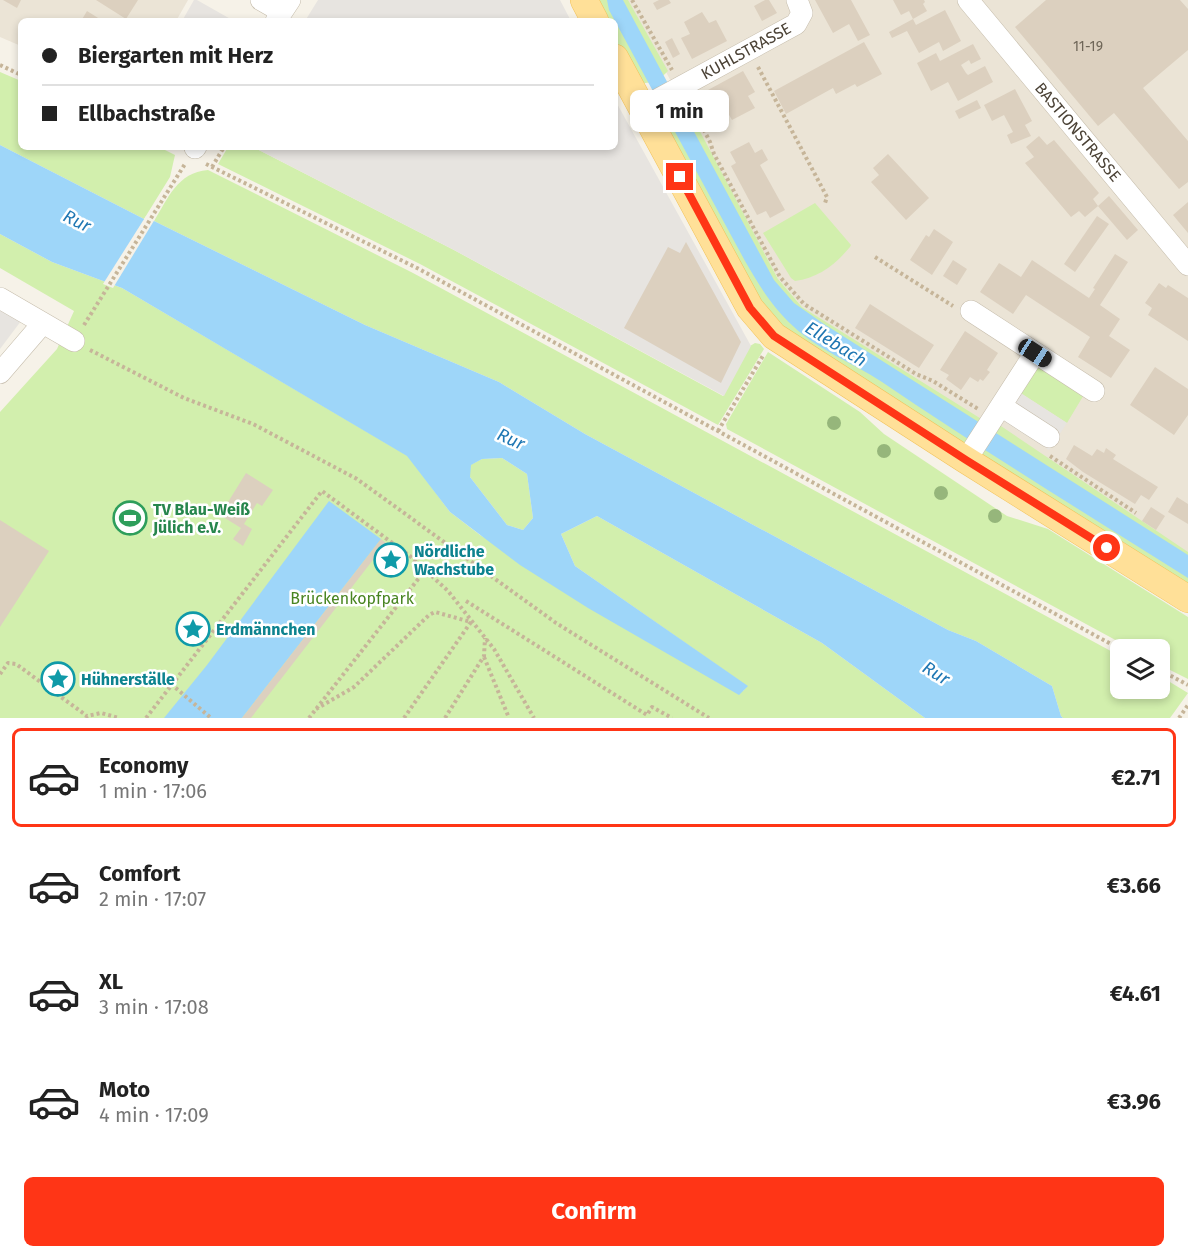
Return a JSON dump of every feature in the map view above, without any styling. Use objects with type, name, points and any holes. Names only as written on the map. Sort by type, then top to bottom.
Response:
[{"type":"main road","points":[[584,0],[593,18]]},
{"type":"main road","points":[[618,59],[665,96],[750,308],[774,336],[969,455],[1188,599]]},
{"type":"street","points":[[261,0],[283,11]]},
{"type":"street","name":"KUHLSTRASSE","points":[[665,96],[796,24],[802,13],[797,0]]},
{"type":"street","name":"BASTIONSTRASSE","points":[[968,0],[1188,265]]},
{"type":"street","points":[[0,298],[74,341]]},
{"type":"street","points":[[971,311],[1094,391]]},
{"type":"street","points":[[0,374],[44,323]]},
{"type":"street","points":[[969,455],[1035,353]]},
{"type":"street","points":[[995,416],[1045,443]]},
{"type":"path","points":[[632,0],[665,96],[710,142],[714,154],[780,277],[804,304],[916,374],[995,416]]},
{"type":"path","points":[[749,51],[827,197],[825,203]]},
{"type":"path","points":[[0,65],[18,74]]},
{"type":"path","points":[[212,166],[222,150]]},
{"type":"path","points":[[87,321],[172,183],[195,153],[212,166],[417,268],[1110,643]]},
{"type":"path","points":[[875,257],[962,312],[971,311]]},
{"type":"path","points":[[718,431],[774,336]]},
{"type":"path","points":[[74,341],[184,398],[253,424],[357,478],[556,623],[708,718]]},
{"type":"path","points":[[1045,443],[1136,513]]},
{"type":"path","points":[[146,718],[322,491],[410,556],[448,591],[485,637],[534,718]]},
{"type":"path","points":[[406,560],[410,556]]},
{"type":"path","points":[[309,718],[419,578]]},
{"type":"path","points":[[466,601],[647,716],[652,706],[672,718]]},
{"type":"path","points":[[316,709],[354,687],[429,615],[435,612],[471,622]]},
{"type":"path","points":[[404,718],[471,622]]},
{"type":"path","points":[[485,637],[484,656],[509,718]]},
{"type":"path","points":[[445,718],[484,656]]},
{"type":"path","points":[[0,674],[8,663],[16,664],[69,701],[86,717],[101,713],[119,718]]},
{"type":"path","points":[[1170,675],[1188,685]]},
{"type":"path","points":[[173,686],[211,718]]},
{"type":"path","points":[[1179,718],[1188,705]]},
{"type":"shaded area","points":[[0,0],[188,0],[178,18],[18,18],[18,45],[0,37]]},
{"type":"shaded area","points":[[194,0],[197,0],[229,18],[184,18]]},
{"type":"shaded area","points":[[318,0],[560,0],[569,18],[307,18]]},
{"type":"shaded area","points":[[627,0],[1188,0],[1188,554],[802,307],[778,279]]},
{"type":"shaded area","points":[[618,105],[751,346],[724,396],[454,250],[259,150],[618,150]]},
{"type":"shaded area","points":[[0,308],[21,321],[0,349]]},
{"type":"shaded area","points":[[1019,392],[1067,423],[1049,450],[1002,420]]},
{"type":"green space","points":[[594,0],[628,0],[668,71],[651,82],[638,83],[618,45],[618,18],[603,18]]},
{"type":"green space","points":[[0,72],[18,80],[18,150],[165,150],[175,155],[170,177],[144,219],[0,145]]},
{"type":"green space","points":[[686,105],[778,279],[802,307],[983,420],[965,448],[771,320],[661,122],[664,114]]},
{"type":"green space","points":[[226,150],[259,150],[454,250],[723,396],[750,346],[755,343],[760,344],[764,349],[718,425],[420,264],[218,164]]},
{"type":"green space","points":[[208,170],[413,273],[1110,651],[1110,699],[1170,699],[1170,682],[1188,693],[1170,718],[1063,718],[1052,686],[976,641],[948,630],[585,434],[499,382],[365,325],[154,221],[181,181],[197,172]]},
{"type":"green space","points":[[815,203],[851,245],[825,270],[795,281],[763,233]]},
{"type":"green space","name":"Brückenkopfpark","points":[[0,234],[52,262],[122,288],[408,456],[450,512],[480,535],[743,691],[747,686],[575,566],[561,534],[597,516],[822,643],[925,718],[0,718],[0,412],[57,349],[74,311],[0,268]]},
{"type":"green space","points":[[768,352],[860,412],[884,434],[1007,516],[1048,529],[1188,617],[1188,679],[1170,670],[1170,639],[1114,639],[727,429],[726,424]]},
{"type":"green space","points":[[1045,366],[1085,393],[1067,423],[1019,392],[1034,368]]},
{"type":"green space","points":[[998,424],[1188,552],[1188,588],[978,456]]},
{"type":"green space","points":[[502,458],[527,474],[533,518],[523,530],[507,525],[470,477],[470,465],[482,459]]},
{"type":"water","name":"Ellebach","points":[[607,0],[623,0],[774,280],[794,303],[1188,555],[1188,578],[871,375],[813,342],[785,319],[766,295],[745,261],[618,27],[618,18],[613,18]]},
{"type":"water","name":"Rur","points":[[0,145],[144,219],[154,221],[365,325],[499,382],[585,434],[948,630],[976,641],[1052,686],[1063,718],[925,718],[822,643],[597,516],[561,534],[575,566],[748,686],[739,695],[588,608],[520,565],[450,512],[407,456],[122,288],[52,262],[0,234]],"holes":[[[502,458],[527,474],[533,518],[523,530],[507,525],[470,477],[471,465],[482,459]]]},
{"type":"water","points":[[329,501],[381,539],[242,718],[164,718],[207,665]]},
{"type":"pier","points":[[146,216],[155,219],[113,288],[103,284]]},
{"type":"building","points":[[3,0],[21,0],[17,8]]},
{"type":"building","points":[[96,0],[138,0],[124,18]]},
{"type":"building","points":[[659,0],[669,0],[671,3],[657,10],[653,3]]},
{"type":"building","points":[[769,0],[777,13],[762,21],[754,6]]},
{"type":"building","points":[[815,0],[851,0],[870,35],[858,41],[849,24],[833,33]]},
{"type":"building","points":[[893,0],[924,0],[923,4],[927,11],[913,19],[909,11],[901,15]]},
{"type":"building","points":[[1046,0],[1180,0],[1188,9],[1188,50],[1143,88],[1188,141],[1188,182],[1179,189],[1114,113],[1098,126],[1015,27]]},
{"type":"building","points":[[945,10],[961,41],[943,51],[939,42],[919,53],[907,31],[892,38],[889,32],[913,19],[916,25]]},
{"type":"building","points":[[87,11],[98,18],[83,18]]},
{"type":"building","points":[[702,12],[709,23],[716,20],[727,41],[692,59],[681,38],[690,34],[684,22]]},
{"type":"building","points":[[672,38],[680,54],[673,58],[665,42]]},
{"type":"building","points":[[864,42],[882,74],[857,87],[855,84],[836,94],[833,88],[786,114],[774,91]]},
{"type":"building","points":[[973,44],[981,59],[971,64],[969,60],[961,65],[968,75],[985,66],[993,82],[958,101],[948,82],[931,91],[917,63],[936,53],[940,61]]},
{"type":"building","points":[[743,71],[755,92],[748,96],[755,108],[732,120],[725,108],[720,111],[708,90]]},
{"type":"building","points":[[1015,89],[1032,121],[1025,125],[1031,136],[1011,144],[1007,135],[1013,132],[1004,115],[992,121],[984,105]]},
{"type":"building","points":[[977,100],[981,108],[959,119],[955,111]]},
{"type":"building","points":[[707,104],[715,119],[708,123],[700,108]]},
{"type":"building","points":[[1039,136],[1047,145],[1054,140],[1099,193],[1093,199],[1098,206],[1085,217],[1079,211],[1071,217],[1025,163],[1034,157],[1026,147]]},
{"type":"building","points":[[749,142],[755,153],[762,149],[768,160],[760,165],[785,210],[770,218],[766,211],[757,215],[731,166],[736,163],[730,152]]},
{"type":"building","points":[[888,154],[929,198],[906,220],[871,182],[879,175],[873,168]]},
{"type":"building","points":[[1109,196],[1138,230],[1127,240],[1098,206]]},
{"type":"building","points":[[1188,202],[1188,233],[1173,215]]},
{"type":"building","points":[[1097,216],[1109,224],[1075,272],[1064,264]]},
{"type":"building","points":[[934,229],[953,242],[932,275],[910,260],[926,235],[929,237]]},
{"type":"building","points":[[686,242],[741,342],[721,383],[624,328],[668,247],[680,253]]},
{"type":"building","points":[[1115,254],[1128,262],[1100,305],[1120,319],[1109,336],[1130,350],[1111,378],[1078,357],[1090,337],[1026,295],[1013,314],[980,292],[999,263],[1021,277],[1032,260],[1089,298]]},
{"type":"building","points":[[953,260],[967,269],[957,285],[943,276]]},
{"type":"building","points":[[1159,283],[1166,288],[1168,285],[1188,298],[1188,341],[1148,315],[1152,308],[1145,303]]},
{"type":"building","points":[[870,304],[934,345],[919,368],[855,328]]},
{"type":"building","points":[[965,331],[998,353],[987,370],[990,372],[983,381],[980,379],[978,382],[970,377],[961,390],[946,379],[949,375],[940,370]]},
{"type":"building","points":[[1155,367],[1188,389],[1188,415],[1174,435],[1130,405]]},
{"type":"building","points":[[1074,445],[1092,456],[1097,449],[1104,453],[1106,448],[1116,455],[1113,459],[1158,487],[1149,500],[1141,495],[1135,504],[1066,459]]},
{"type":"building","points":[[246,473],[273,490],[262,506],[257,503],[244,524],[252,529],[243,546],[233,539],[241,528],[220,515]]},
{"type":"building","points":[[1177,497],[1188,504],[1188,524],[1168,512]]},
{"type":"building","points":[[1151,507],[1165,516],[1156,530],[1142,521]]},
{"type":"building","points":[[0,520],[49,551],[0,627]]},
{"type":"building","points":[[381,539],[386,543],[251,718],[242,718]]},
{"type":"place","name":"TV Blau-Weiß Jülich e.V.","points":[[130,518]]},
{"type":"place","name":"Nördliche Wachstube","points":[[391,560]]},
{"type":"place","name":"Erdmännchen","points":[[193,629]]},
{"type":"place","name":"Hühnerställe","points":[[58,679]]},
{"type":"route","points":[[680,177],[750,308],[774,336],[1107,548]]}]
